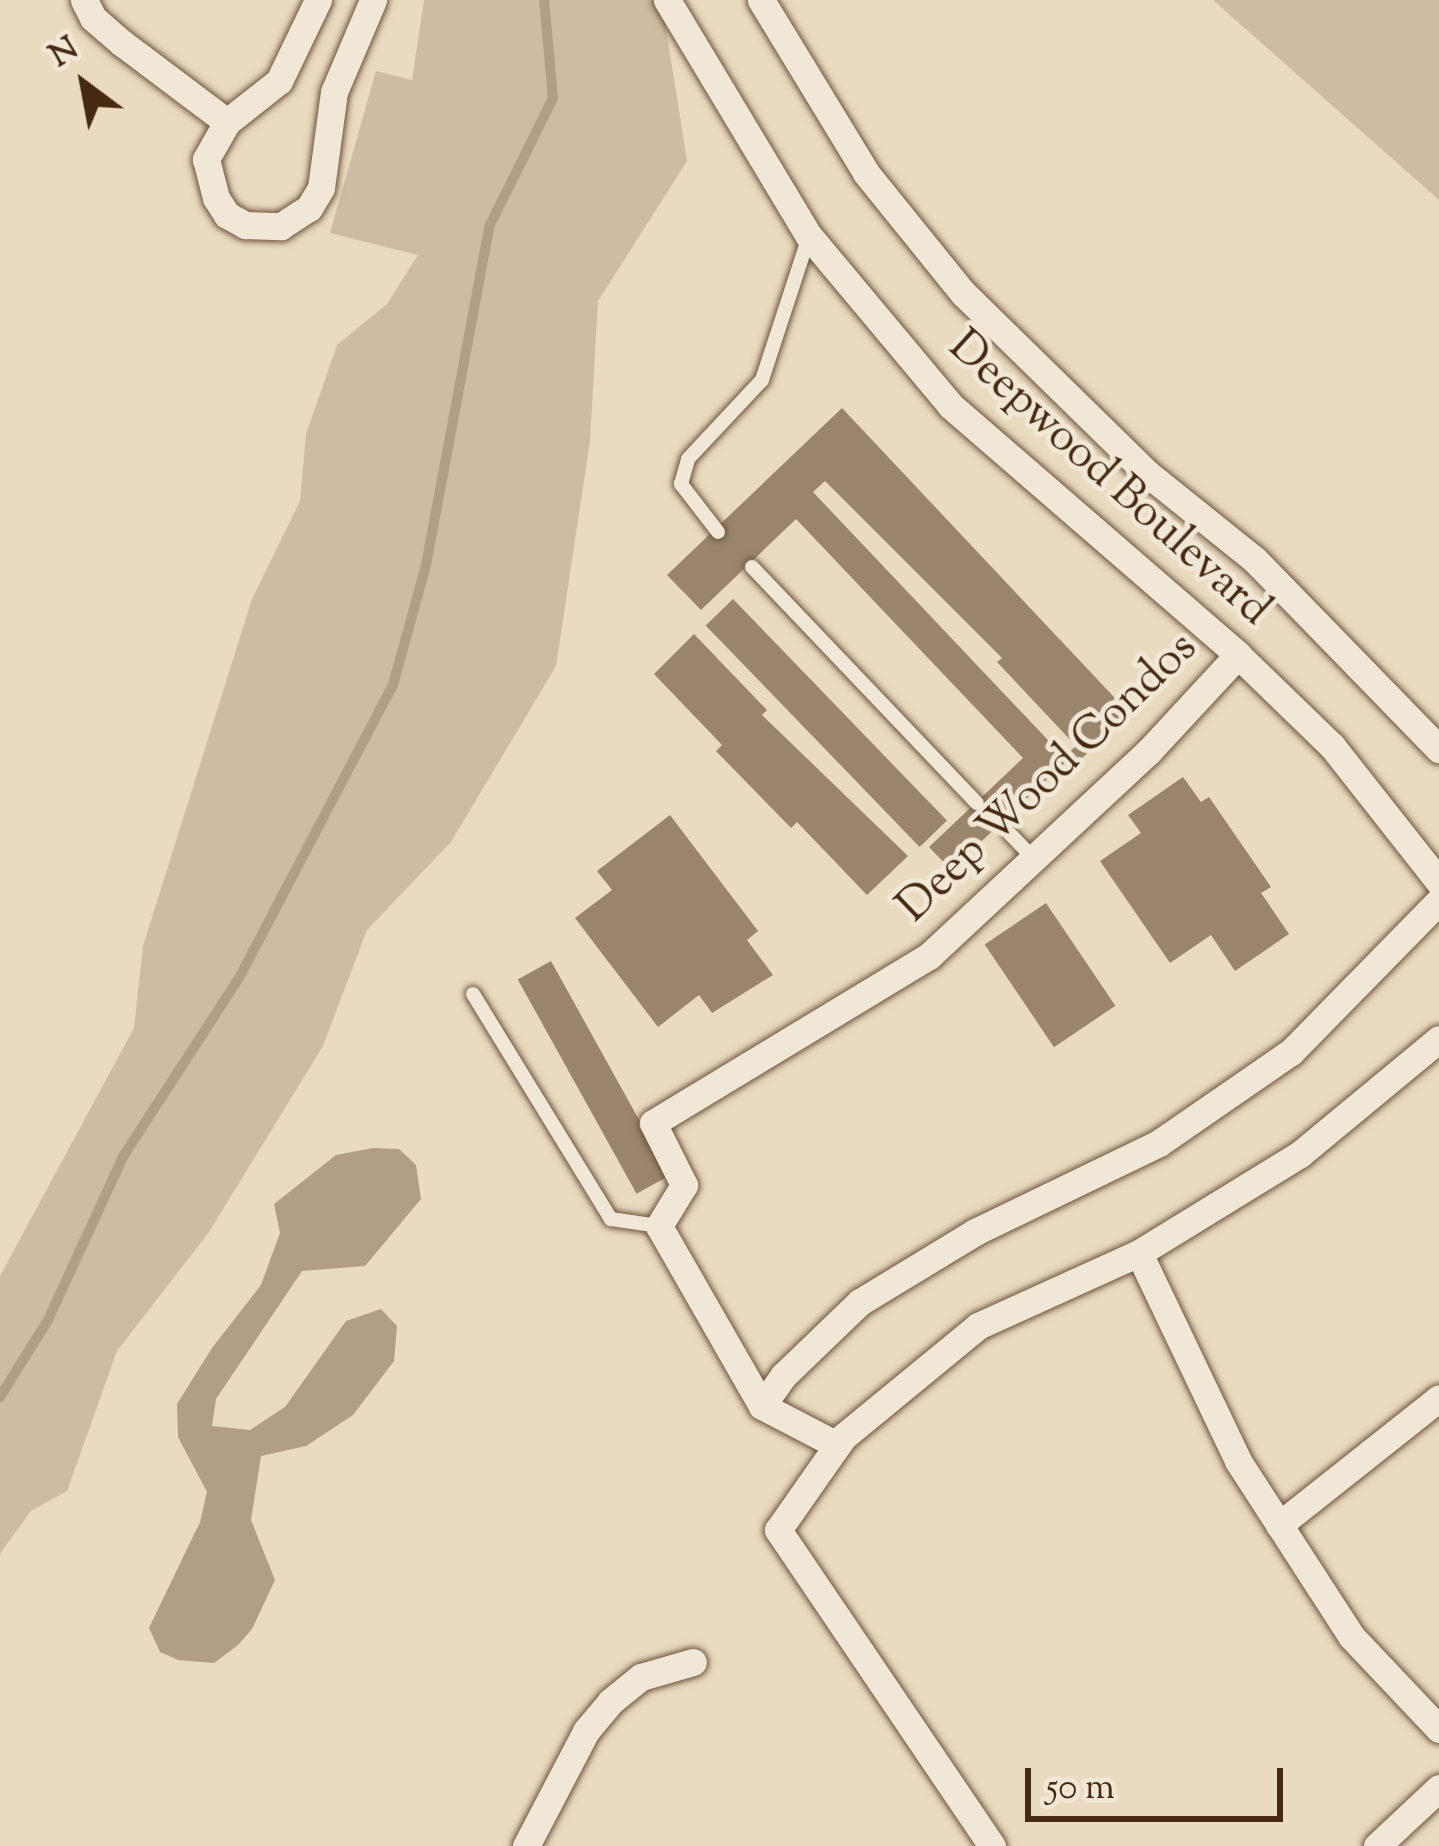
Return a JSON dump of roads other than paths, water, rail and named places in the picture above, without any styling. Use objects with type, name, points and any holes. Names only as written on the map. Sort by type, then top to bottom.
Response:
[{"type":"street","points":[[84,0],[92,18],[227,122]]},
{"type":"street","points":[[318,0],[279,81],[227,122],[206,160],[208,181],[227,215],[262,230],[297,218],[321,188],[334,92],[373,0]]},
{"type":"street","name":"Deepwood Boulevard","points":[[668,0],[809,236],[951,406],[1238,656],[1332,746],[1439,882]]},
{"type":"street","name":"Deepwood Boulevard","points":[[761,0],[866,173],[963,293],[1148,474],[1255,560],[1439,749]]},
{"type":"street","name":"Deep Wood Condos","points":[[659,1226],[684,1185],[653,1123],[929,956],[1149,751],[1238,656]]},
{"type":"street","points":[[762,1406],[783,1376],[860,1302],[975,1232],[1159,1143],[1291,1052],[1439,901]]},
{"type":"street","points":[[992,1846],[778,1530],[837,1444],[978,1326],[1139,1253],[1300,1154],[1439,1039]]},
{"type":"street","points":[[659,1226],[762,1406],[837,1444]]},
{"type":"street","points":[[1139,1253],[1238,1461],[1352,1636],[1439,1729]]},
{"type":"street","points":[[1280,1525],[1439,1398]]},
{"type":"street","points":[[526,1846],[586,1731],[610,1702],[641,1677],[693,1662]]},
{"type":"street","points":[[1377,1846],[1439,1788]]},
{"type":"lane","points":[[718,532],[681,484],[688,459],[762,380],[809,236]]},
{"type":"lane","points":[[752,567],[977,803]]},
{"type":"lane","points":[[1010,834],[1035,860]]},
{"type":"lane","points":[[473,994],[611,1219],[659,1226]]},
{"type":"waterway","points":[[0,1397],[48,1320],[124,1155],[239,978],[393,685],[426,565],[489,227],[553,98],[544,0]]}]
